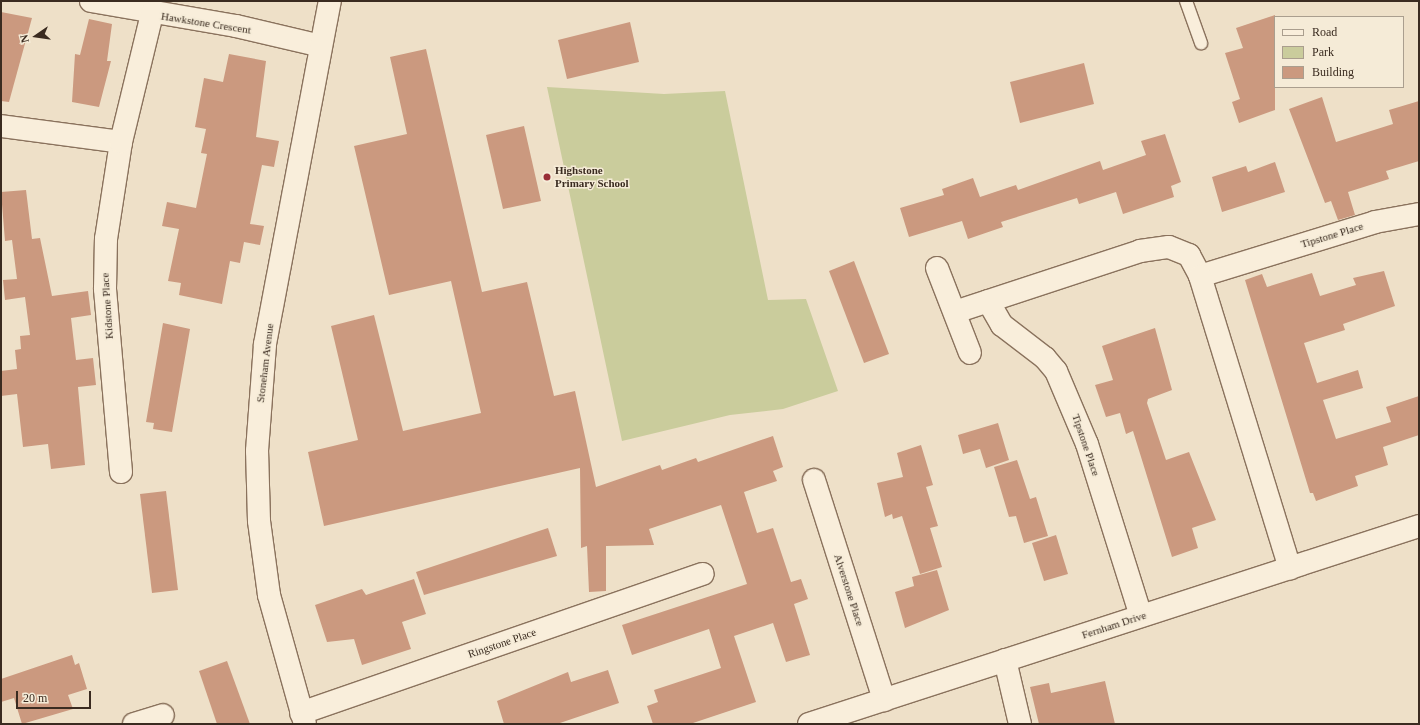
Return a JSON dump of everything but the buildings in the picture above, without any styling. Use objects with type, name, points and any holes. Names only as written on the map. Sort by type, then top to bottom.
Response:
[{"type":"street","name":"Hawkstone Crescent","points":[[91,1],[152,14],[236,26],[321,46]]},
{"type":"street","name":"Stoneham Avenue","points":[[303,719],[269,595],[259,521],[257,451],[265,344],[330,1]]},
{"type":"street","name":"Kidstone Place","points":[[121,472],[104,271],[121,142],[152,14]]},
{"type":"street","points":[[1,126],[121,142]]},
{"type":"street","name":"Tipstone Place","points":[[1200,276],[1375,222],[1419,214]]},
{"type":"street","points":[[955,312],[1154,248],[1170,247],[1189,256],[1200,276],[1290,568]]},
{"type":"street","points":[[937,268],[970,354]]},
{"type":"street","name":"Tipstone Place","points":[[988,301],[1002,325],[1045,358],[1059,377],[1086,444],[1141,616]]},
{"type":"street","name":"Alverstone Place","points":[[814,480],[884,700]]},
{"type":"street","name":"Fernham Drive","points":[[809,724],[1419,526]]},
{"type":"street","name":"Ringstone Place","points":[[303,719],[703,574]]},
{"type":"street","points":[[1005,660],[1020,724]]},
{"type":"street","points":[[134,724],[163,715]]},
{"type":"lane","points":[[1186,1],[1201,43]]},
{"type":"green space","points":[[547,87],[664,94],[725,91],[768,300],[806,299],[838,391],[783,409],[730,415],[622,441]]},
{"type":"place","name":"Highstone Primary School","points":[[547,177]]}]
